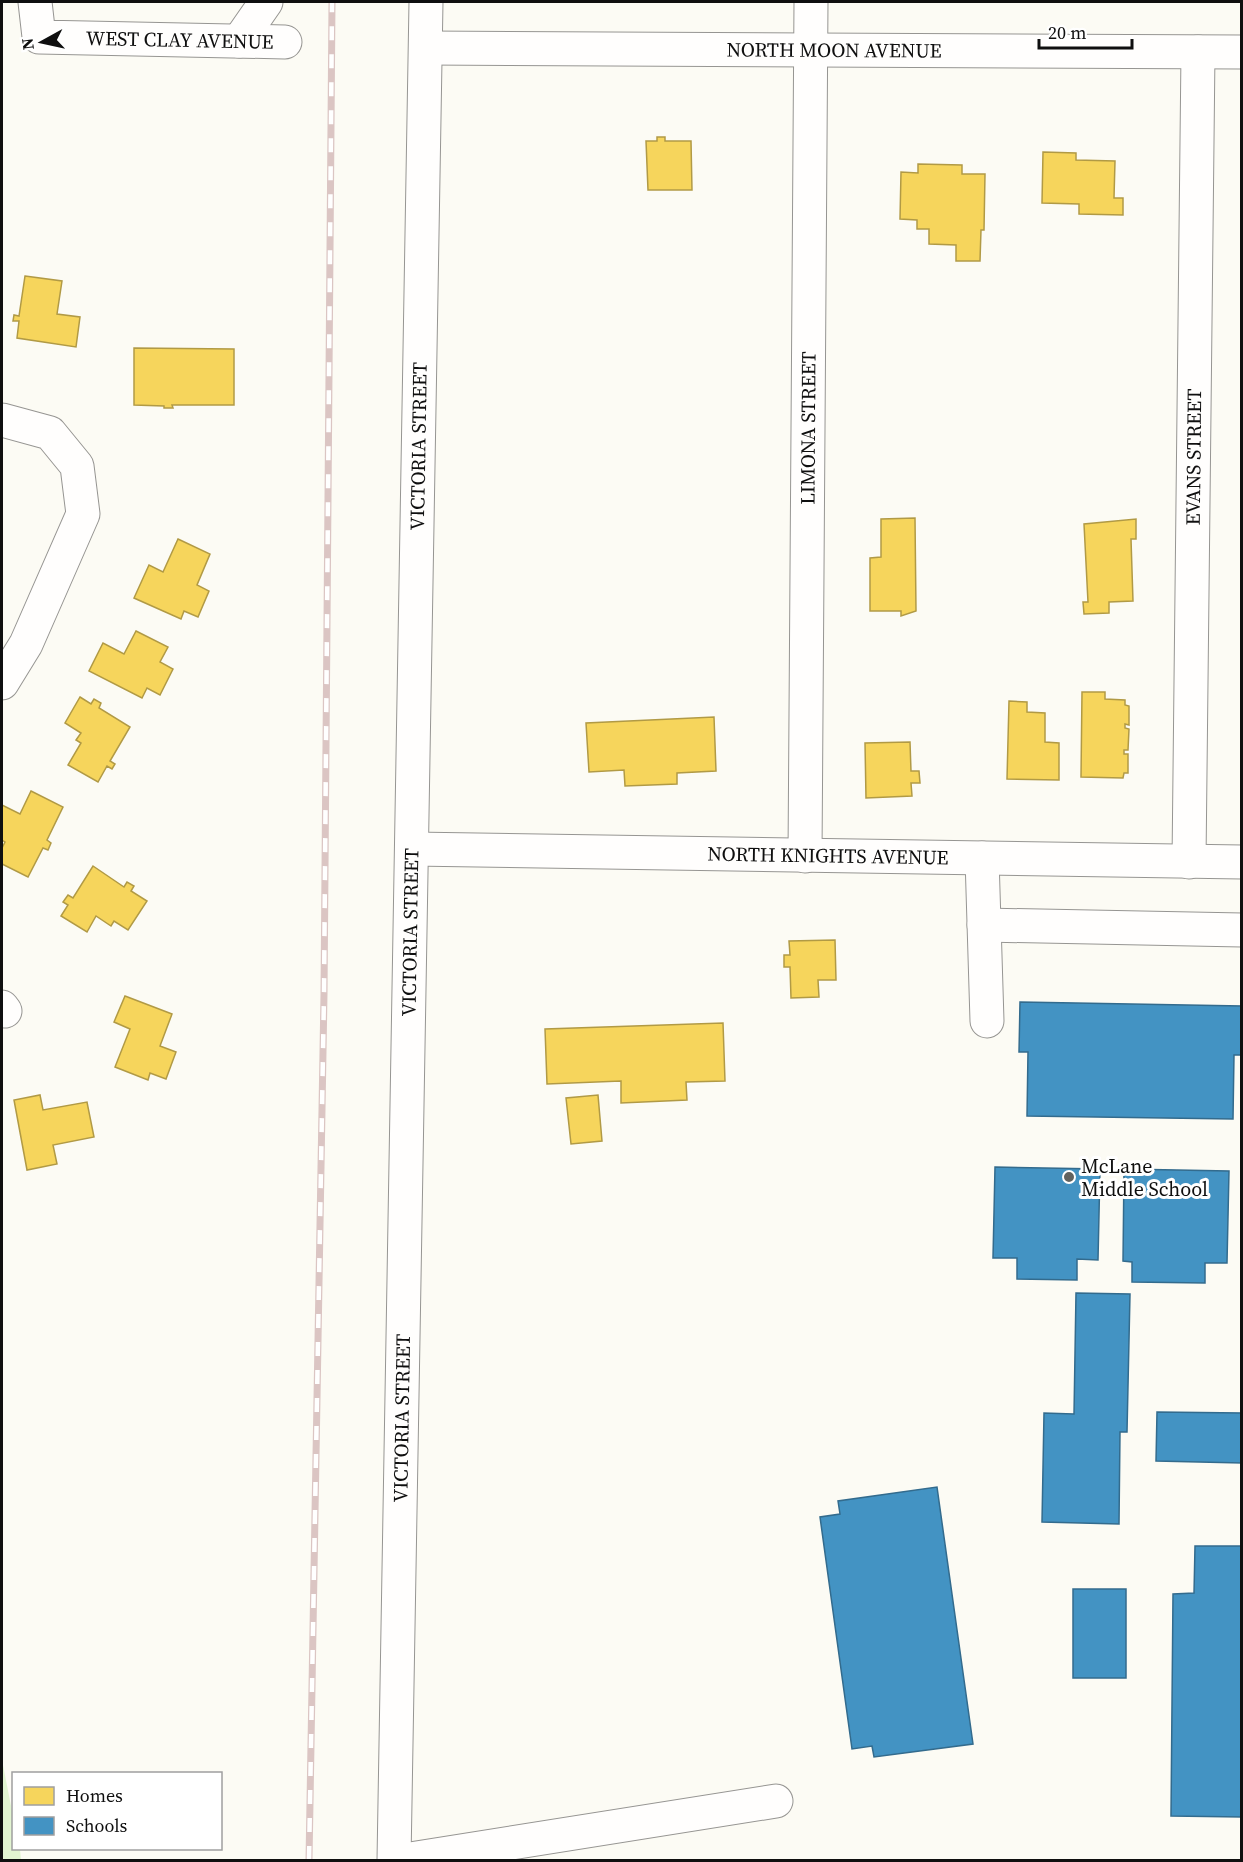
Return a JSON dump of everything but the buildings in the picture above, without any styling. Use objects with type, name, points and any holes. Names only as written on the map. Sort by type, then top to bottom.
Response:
[{"type":"street","name":"WEST CLAY AVENUE","points":[[35,2],[39,37],[285,42]]},
{"type":"street","points":[[240,41],[266,2]]},
{"type":"street","name":"VICTORIA STREET","points":[[394,1860],[426,2]]},
{"type":"street","name":"LIMONA STREET","points":[[805,856],[811,2]]},
{"type":"street","name":"NORTH MOON AVENUE","points":[[426,48],[1242,52]]},
{"type":"street","name":"EVANS STREET","points":[[1189,862],[1198,52]]},
{"type":"street","points":[[2,420],[50,433],[77,466],[83,514],[26,644],[2,683]]},
{"type":"street","name":"NORTH KNIGHTS AVENUE","points":[[412,849],[1242,862]]},
{"type":"street","points":[[982,858],[987,1021]]},
{"type":"street","points":[[984,925],[1242,930]]},
{"type":"street","points":[[404,1860],[776,1801]]},
{"type":"green space","points":[[2,1760],[12,1811],[12,1850],[20,1850],[21,1860],[2,1860]]},
{"type":"railway","points":[[309,1860],[324,994],[332,2]]},
{"type":"place","name":"McLane Middle School","points":[[1069,1177]]}]
